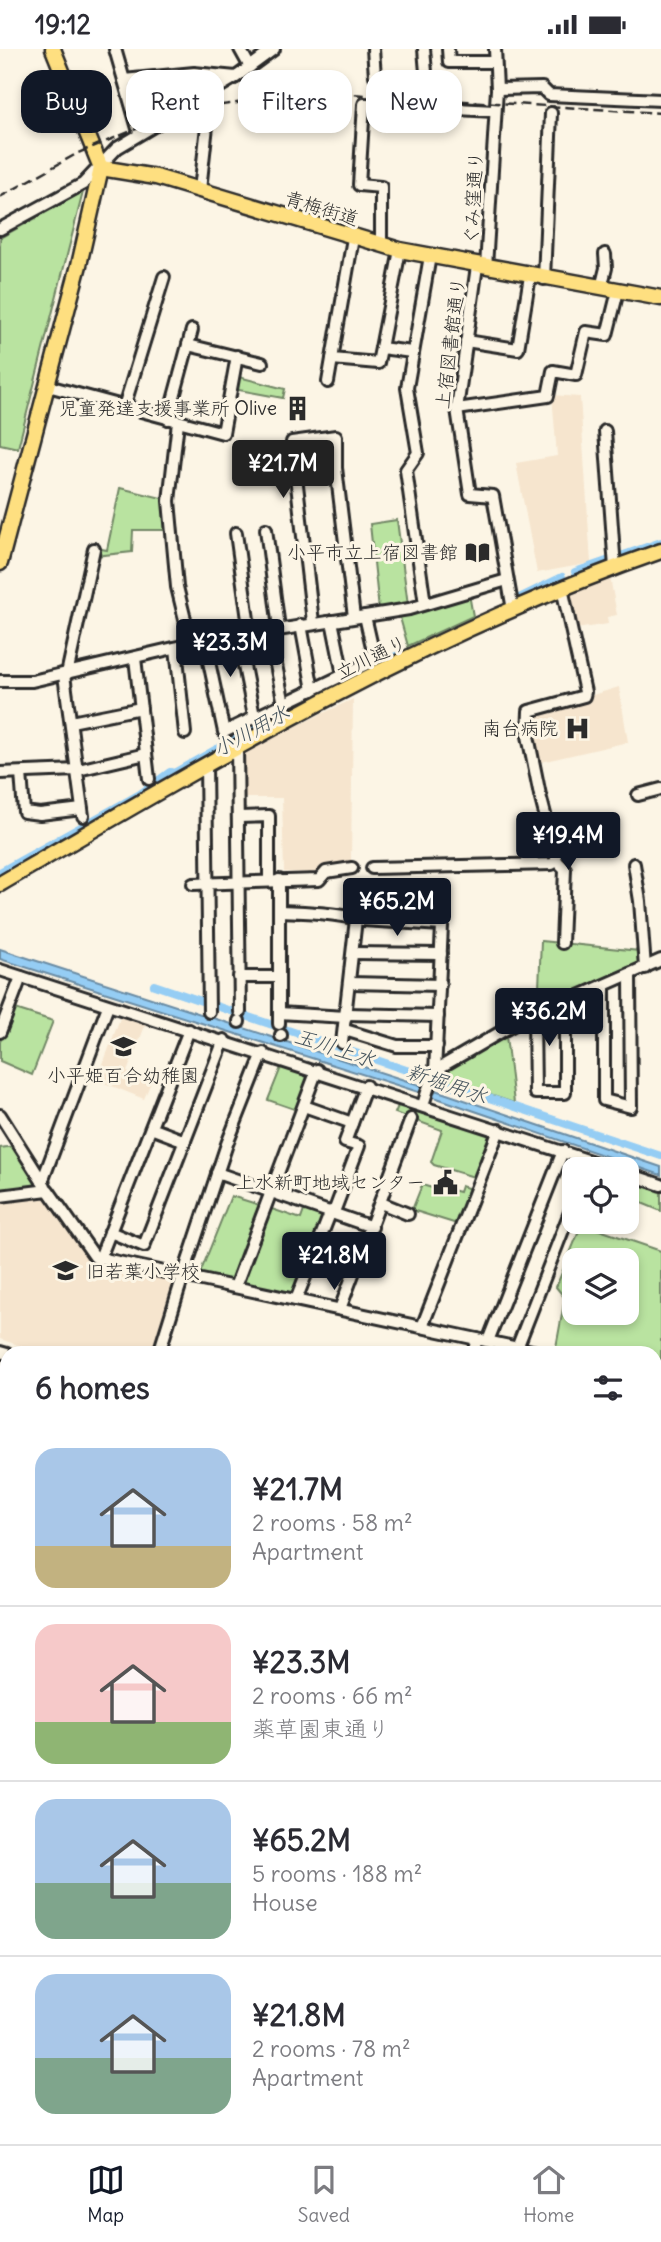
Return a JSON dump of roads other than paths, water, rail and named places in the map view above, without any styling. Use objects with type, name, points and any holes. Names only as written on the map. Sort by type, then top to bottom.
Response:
[{"type":"main road","points":[[0,563],[48,386],[101,168],[53,49]]},
{"type":"main road","name":"青梅街道","points":[[101,168],[127,171],[200,190],[400,250],[537,278],[661,298]]},
{"type":"main road","name":"立川通り","points":[[0,884],[237,745],[613,561],[661,551]]},
{"type":"street","points":[[115,49],[126,87]]},
{"type":"street","points":[[240,49],[250,67]]},
{"type":"street","points":[[224,84],[274,49]]},
{"type":"street","points":[[373,49],[375,76],[378,81],[427,84],[425,49]]},
{"type":"street","points":[[448,49],[449,62],[495,62]]},
{"type":"street","name":"ぐみ窪通り","points":[[482,267],[497,89],[495,49]]},
{"type":"street","points":[[124,80],[194,73],[236,77]]},
{"type":"street","points":[[497,89],[542,88],[549,95],[661,100]]},
{"type":"street","points":[[382,245],[381,187],[359,185],[363,104],[494,111]]},
{"type":"street","points":[[466,341],[518,349],[537,278],[551,113]]},
{"type":"street","points":[[0,229],[83,184],[101,168],[117,148],[138,133]]},
{"type":"street","points":[[200,190],[206,133]]},
{"type":"street","points":[[328,382],[353,238]]},
{"type":"street","points":[[332,359],[378,363],[400,250]]},
{"type":"street","points":[[601,288],[605,254]]},
{"type":"street","points":[[425,604],[406,470],[418,453],[407,388],[430,256]]},
{"type":"street","name":"上宿図書館通り","points":[[482,267],[466,341],[457,408],[470,494],[493,496],[513,610]]},
{"type":"street","points":[[124,407],[164,277]]},
{"type":"street","points":[[457,408],[548,395],[553,371],[576,375],[586,332],[607,335],[618,291]]},
{"type":"street","points":[[191,645],[177,587],[169,501],[173,421],[192,330]]},
{"type":"street","points":[[188,345],[262,363]]},
{"type":"street","points":[[381,348],[412,352]]},
{"type":"street","points":[[48,386],[223,433],[237,356]]},
{"type":"street","points":[[605,431],[613,561]]},
{"type":"street","points":[[205,643],[223,732],[374,660],[360,617],[336,468],[336,436],[292,442],[313,622]]},
{"type":"street","points":[[267,530],[274,629],[284,704]]},
{"type":"street","points":[[236,533],[250,634]]},
{"type":"street","points":[[21,773],[24,812],[83,812],[66,674],[94,549]]},
{"type":"street","points":[[0,681],[32,681],[191,645],[313,622],[360,617],[425,604],[507,580]]},
{"type":"street","points":[[562,588],[585,692],[584,696],[529,711],[528,736],[557,860],[565,869],[562,943]]},
{"type":"street","points":[[332,621],[342,675]]},
{"type":"street","points":[[301,625],[313,690]]},
{"type":"street","points":[[238,636],[254,716]]},
{"type":"street","points":[[176,648],[185,733]]},
{"type":"street","points":[[135,658],[149,779]]},
{"type":"street","points":[[71,722],[141,708]]},
{"type":"street","points":[[237,745],[239,1019]]},
{"type":"street","points":[[0,773],[78,770],[146,754]]},
{"type":"street","points":[[206,764],[209,1007]]},
{"type":"street","points":[[638,795],[661,789]]},
{"type":"street","points":[[239,817],[269,816],[279,911],[280,1027],[347,1016],[438,1016]]},
{"type":"street","points":[[372,868],[552,864],[557,860]]},
{"type":"street","points":[[634,864],[645,968]]},
{"type":"street","points":[[193,884],[319,880],[326,872],[352,868]]},
{"type":"street","points":[[423,1105],[437,1046],[443,905]]},
{"type":"street","points":[[279,911],[317,912],[356,919],[442,925]]},
{"type":"street","points":[[340,1051],[347,1016],[356,919]]},
{"type":"street","points":[[353,953],[441,954]]},
{"type":"street","points":[[432,1076],[534,1016],[661,960]]},
{"type":"street","points":[[0,970],[108,1006],[263,1052],[563,1151],[574,1157]]},
{"type":"street","points":[[604,986],[604,1100],[631,1107],[630,974]]},
{"type":"street","points":[[0,1032],[21,977]]},
{"type":"street","points":[[239,978],[279,977]]},
{"type":"street","points":[[349,983],[440,985]]},
{"type":"street","points":[[534,1016],[535,1093],[565,1093],[565,1003]]},
{"type":"street","points":[[45,1186],[108,1006]]},
{"type":"street","points":[[100,1258],[189,1030]]},
{"type":"street","points":[[345,1030],[397,1046],[437,1046]]},
{"type":"street","points":[[110,1233],[144,1246],[224,1040]]},
{"type":"street","points":[[161,1346],[217,1173],[263,1052]]},
{"type":"street","points":[[235,1287],[317,1070]]},
{"type":"street","points":[[296,1300],[359,1146],[345,1142],[366,1086]]},
{"type":"street","points":[[303,1106],[352,1123]]},
{"type":"street","points":[[0,1115],[91,1254],[508,1346]]},
{"type":"street","points":[[340,1309],[411,1119]]},
{"type":"street","points":[[150,1128],[185,1141]]},
{"type":"street","points":[[422,1327],[499,1130]]},
{"type":"street","points":[[478,1346],[563,1151]]},
{"type":"street","points":[[217,1173],[333,1211],[372,1227]]},
{"type":"street","points":[[639,1177],[661,1185]]},
{"type":"street","points":[[0,1196],[45,1186]]},
{"type":"street","points":[[380,1203],[408,1215]]},
{"type":"street","points":[[517,1346],[562,1232]]},
{"type":"water","points":[[0,949],[435,1090],[632,1157],[609,1157],[431,1096],[0,959]]},
{"type":"water","points":[[639,1160],[661,1167],[661,1175],[639,1167]]},
{"type":"waterway","name":"小川用水","points":[[575,572],[661,542]]},
{"type":"waterway","name":"小川用水","points":[[521,597],[562,577]]},
{"type":"waterway","name":"小川用水","points":[[0,872],[140,794],[170,772],[174,773],[279,714],[396,656]]},
{"type":"waterway","name":"新堀用水","points":[[154,985],[661,1156]]},
{"type":"railway","points":[[0,197],[78,153],[136,129],[216,106],[270,98],[350,94],[661,113]]},
{"type":"place","name":"児童発達支援事業所 Olive","points":[[297,408]]},
{"type":"place","name":"小平市立上宿図書館","points":[[478,552]]},
{"type":"place","name":"南台病院","points":[[578,728]]},
{"type":"place","name":"小平姫百合幼稚園","points":[[123,1047]]},
{"type":"place","name":"上水新町地域センター","points":[[445,1182]]},
{"type":"place","name":"旧若葉小学校","points":[[66,1271]]},
{"type":"water label","name":"玉川上水","points":[[335,1048]]}]
